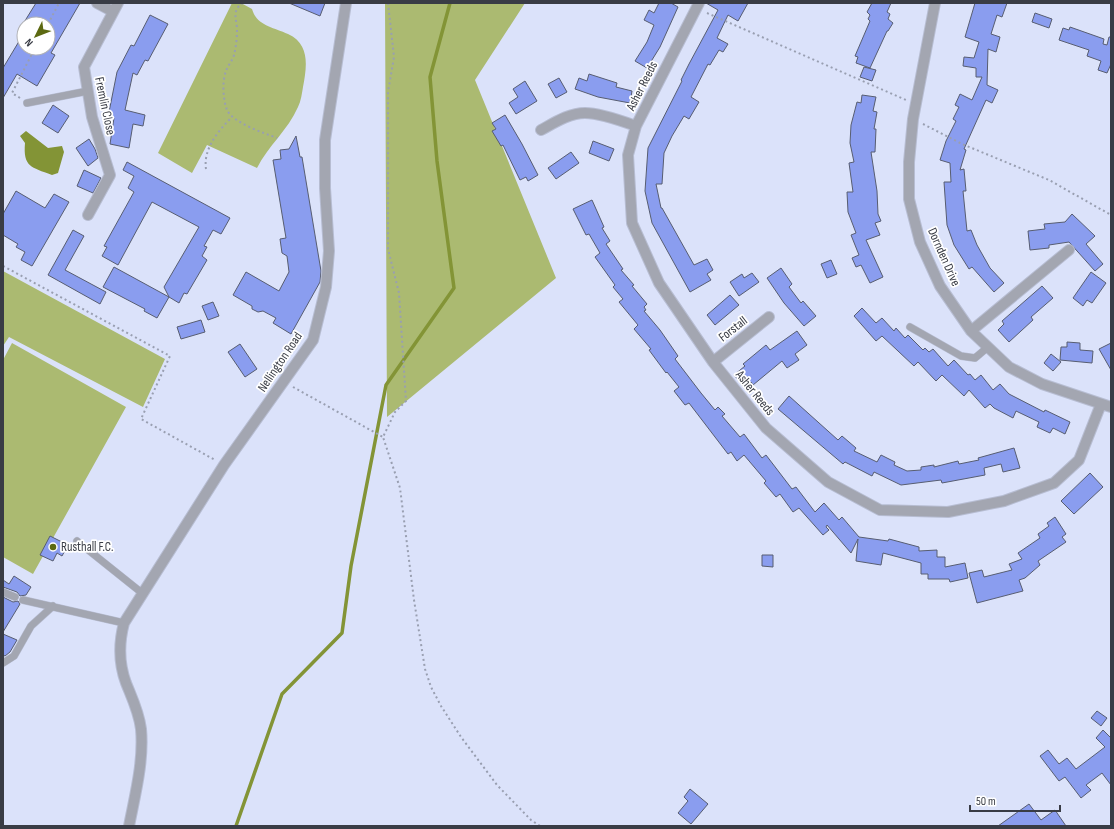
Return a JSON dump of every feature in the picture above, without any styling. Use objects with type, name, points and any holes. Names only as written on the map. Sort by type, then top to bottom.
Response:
[{"type":"street","points":[[97,3],[115,7]]},
{"type":"street","name":"Nellington Road","points":[[129,826],[140,768],[141,730],[136,706],[125,681],[119,643],[124,623],[224,466],[313,340],[326,287],[329,251],[325,140],[346,3]]},
{"type":"street","name":"Dornden Drive","points":[[935,3],[913,119],[909,162],[909,199],[920,242],[940,286],[971,331],[1009,367],[1042,384],[1106,405]]},
{"type":"street","name":"Asher Reeds","points":[[698,6],[636,126],[628,155],[632,223],[659,283],[712,362],[766,428],[828,482],[880,510],[948,512],[1004,501],[1054,483],[1078,460],[1106,405]]},
{"type":"street","name":"Fremlin Close","points":[[88,215],[110,175],[92,117],[84,67],[115,7]]},
{"type":"street","points":[[541,130],[563,119],[584,113],[636,126]]},
{"type":"street","points":[[971,331],[1069,250]]},
{"type":"street","name":"Forstall","points":[[712,362],[769,317]]},
{"type":"lane","points":[[27,103],[88,91]]},
{"type":"lane","points":[[910,327],[961,356],[975,358],[988,347]]},
{"type":"lane","points":[[77,541],[142,593]]},
{"type":"lane","points":[[3,592],[15,597]]},
{"type":"lane","points":[[22,600],[124,623]]},
{"type":"lane","points":[[3,663],[14,656],[31,626],[53,606]]},
{"type":"path","points":[[52,16],[58,3]]},
{"type":"path","points":[[243,3],[239,5],[235,13],[237,30],[234,56],[225,73],[224,86],[227,110],[232,117],[277,138]]},
{"type":"path","points":[[388,3],[394,57],[388,92],[388,249],[399,294],[406,401],[395,412],[384,437],[400,488],[414,600],[425,669],[431,687],[441,706],[461,737],[497,785],[531,820],[540,826]]},
{"type":"path","points":[[698,6],[880,90],[917,104]]},
{"type":"path","points":[[27,103],[12,93],[31,56]]},
{"type":"path","points":[[206,169],[205,159],[214,138],[232,117]]},
{"type":"path","points":[[913,119],[962,144],[1049,180],[1111,215]]},
{"type":"path","points":[[3,266],[170,356],[141,419],[224,466]]},
{"type":"path","points":[[283,382],[384,437]]},
{"type":"shaded area","points":[[232,3],[241,3],[252,9],[254,15],[262,23],[288,34],[295,38],[300,44],[305,56],[306,64],[301,100],[289,123],[257,168],[207,145],[192,173],[158,153]]},
{"type":"shaded area","points":[[385,3],[525,3],[475,80],[556,278],[387,417]]},
{"type":"shaded area","points":[[26,131],[48,148],[62,146],[64,152],[58,173],[52,175],[34,168],[27,162],[25,157],[25,143],[20,136]]},
{"type":"shaded area","points":[[3,271],[165,359],[143,407],[9,337],[3,346]]},
{"type":"shaded area","points":[[12,343],[126,407],[33,574],[3,557],[3,360]]},
{"type":"building","points":[[36,3],[80,3],[56,44],[56,16],[28,16]]},
{"type":"building","points":[[289,3],[325,3],[320,16]]},
{"type":"building","points":[[659,3],[671,3],[678,7],[660,47],[647,68],[635,61],[647,42],[654,25],[644,20],[649,10],[654,13]]},
{"type":"building","points":[[706,3],[748,3],[738,21],[728,15],[717,38],[728,44],[723,52],[719,50],[710,65],[708,64],[691,97],[699,102],[689,119],[684,116],[672,136],[664,153],[662,184],[656,184],[661,208],[694,265],[707,259],[713,270],[707,274],[711,280],[690,292],[652,223],[645,191],[648,148],[689,64],[718,10]]},
{"type":"building","points":[[872,3],[891,3],[887,12],[890,14],[888,19],[893,23],[887,31],[870,68],[856,63],[858,57],[855,56],[870,21],[868,19],[870,15],[867,12]]},
{"type":"building","points":[[975,3],[1007,3],[1002,17],[997,15],[991,34],[1000,37],[996,52],[988,49],[987,85],[998,90],[992,103],[986,100],[964,149],[966,150],[960,170],[964,169],[966,191],[963,191],[967,231],[971,230],[977,245],[990,268],[1004,283],[994,292],[972,267],[969,269],[954,245],[947,225],[944,182],[951,182],[950,163],[940,160],[946,141],[956,121],[953,119],[959,107],[955,105],[960,94],[972,100],[982,77],[976,77],[976,68],[963,66],[964,57],[974,58],[979,42],[965,37]]},
{"type":"building","points":[[1035,13],[1052,19],[1049,28],[1032,22]]},
{"type":"building","points":[[150,15],[168,24],[148,61],[145,60],[137,75],[133,73],[125,110],[145,115],[143,126],[133,124],[129,148],[110,144],[114,118],[108,117],[117,72],[131,45],[134,46]]},
{"type":"building","points":[[1070,27],[1104,39],[1103,44],[1107,45],[1109,37],[1111,37],[1111,64],[1107,73],[1098,70],[1101,61],[1087,56],[1089,50],[1059,40],[1063,28],[1069,30]]},
{"type":"building","points":[[16,46],[16,56],[54,56],[37,86],[17,74],[3,98],[3,68]]},
{"type":"building","points":[[864,67],[876,70],[872,81],[860,77]]},
{"type":"building","points":[[589,74],[617,83],[616,87],[632,91],[630,103],[598,97],[575,89],[579,78],[587,81]]},
{"type":"building","points":[[559,78],[567,92],[556,98],[548,84]]},
{"type":"building","points":[[525,81],[537,101],[516,114],[509,103],[518,97],[513,89]]},
{"type":"building","points":[[862,95],[876,97],[873,111],[877,112],[874,129],[876,129],[875,152],[871,152],[877,191],[878,214],[881,221],[875,223],[880,235],[866,240],[883,277],[870,283],[861,265],[856,267],[852,258],[859,255],[851,235],[856,233],[848,212],[847,192],[853,192],[849,163],[854,162],[850,143],[851,125],[857,102],[861,103]]},
{"type":"building","points":[[53,105],[69,116],[58,133],[42,123]]},
{"type":"building","points":[[505,115],[538,175],[528,181],[526,177],[520,180],[503,145],[501,146],[492,131],[496,129],[492,123]]},
{"type":"building","points":[[296,136],[300,157],[302,157],[321,271],[320,282],[291,334],[273,323],[276,318],[263,311],[258,312],[252,309],[252,306],[233,295],[246,272],[279,291],[289,272],[287,256],[282,253],[280,239],[286,238],[273,160],[281,159],[280,150],[289,149]]},
{"type":"building","points":[[89,139],[98,158],[88,166],[76,148]]},
{"type":"building","points":[[593,141],[614,149],[609,161],[589,153]]},
{"type":"building","points":[[571,152],[579,163],[556,179],[548,168]]},
{"type":"building","points":[[127,162],[230,218],[221,234],[213,230],[204,246],[207,247],[202,256],[207,260],[187,294],[184,293],[179,303],[169,297],[164,287],[199,227],[152,202],[118,265],[102,256],[107,247],[104,246],[134,192],[128,188],[134,176],[123,170]]},
{"type":"building","points":[[84,170],[101,178],[93,193],[77,186]]},
{"type":"building","points":[[16,191],[45,208],[54,194],[69,202],[32,266],[21,260],[25,252],[16,247],[18,244],[3,235],[3,214]]},
{"type":"building","points":[[592,200],[604,227],[602,228],[610,241],[606,244],[623,269],[621,270],[634,285],[632,286],[647,304],[644,307],[646,310],[644,311],[660,330],[678,356],[675,359],[715,410],[718,407],[725,414],[722,416],[740,437],[744,434],[762,458],[766,455],[792,489],[796,487],[815,512],[824,503],[839,520],[842,517],[859,537],[888,541],[889,539],[919,547],[919,551],[937,550],[937,557],[945,557],[945,567],[965,563],[968,578],[950,582],[949,579],[928,579],[928,574],[921,574],[921,563],[883,553],[881,565],[856,561],[858,539],[851,553],[827,525],[826,527],[829,530],[823,535],[799,508],[793,512],[780,494],[776,497],[764,483],[766,481],[744,455],[737,461],[731,452],[728,454],[689,403],[685,405],[674,391],[679,387],[667,372],[666,373],[649,350],[651,349],[634,329],[638,325],[619,302],[623,299],[613,287],[615,285],[595,257],[600,253],[589,234],[586,235],[573,209]]},
{"type":"building","points":[[1072,214],[1095,236],[1086,244],[1103,264],[1095,271],[1069,242],[1049,245],[1049,248],[1030,250],[1028,231],[1045,229],[1044,224],[1065,222]]},
{"type":"building","points":[[73,230],[84,236],[65,270],[106,292],[100,304],[48,275]]},
{"type":"building","points":[[831,260],[837,274],[827,278],[821,264]]},
{"type":"building","points":[[114,267],[169,297],[157,318],[144,311],[145,309],[103,287]]},
{"type":"building","points":[[781,268],[792,284],[789,287],[801,303],[803,301],[816,316],[804,326],[784,303],[767,278]]},
{"type":"building","points":[[1091,272],[1106,283],[1092,303],[1087,300],[1083,306],[1073,298]]},
{"type":"building","points":[[752,273],[759,282],[739,296],[730,282],[742,274],[744,278]]},
{"type":"building","points":[[1042,286],[1053,298],[1031,317],[1033,320],[1009,342],[998,330],[1004,324],[1002,321]]},
{"type":"building","points":[[730,295],[739,305],[715,325],[707,315]]},
{"type":"building","points":[[213,302],[219,316],[208,320],[202,306]]},
{"type":"building","points":[[862,308],[876,323],[882,318],[894,331],[896,328],[905,338],[908,335],[923,350],[925,348],[929,352],[933,349],[948,366],[954,360],[968,375],[970,374],[975,380],[981,375],[993,390],[1000,384],[1009,394],[1044,412],[1045,410],[1070,422],[1065,434],[1053,428],[1050,433],[1037,427],[1039,422],[1016,411],[1013,418],[994,408],[990,404],[985,408],[969,390],[964,396],[942,375],[936,381],[918,362],[914,366],[882,336],[876,341],[854,316]]},
{"type":"building","points":[[201,320],[205,332],[181,339],[177,327]]},
{"type":"building","points":[[797,331],[807,345],[795,354],[799,360],[787,368],[782,361],[753,385],[751,382],[744,387],[734,375],[745,366],[743,364],[766,345],[770,350]]},
{"type":"building","points":[[1067,342],[1080,343],[1080,350],[1093,351],[1092,363],[1060,360],[1061,347],[1067,347]]},
{"type":"building","points":[[1111,343],[1111,370],[1099,349]]},
{"type":"building","points":[[240,344],[257,369],[245,377],[228,352]]},
{"type":"building","points":[[1051,354],[1061,362],[1053,371],[1044,363]]},
{"type":"building","points":[[789,396],[838,440],[842,436],[856,448],[854,451],[877,462],[881,455],[895,462],[894,465],[907,471],[921,470],[921,467],[934,465],[934,467],[958,461],[959,464],[979,460],[978,458],[1014,448],[1020,468],[1003,472],[1001,464],[984,468],[985,475],[942,483],[941,480],[901,485],[874,472],[872,476],[845,462],[843,464],[778,409]]},
{"type":"building","points":[[1090,473],[1103,487],[1074,514],[1061,501]]},
{"type":"building","points":[[1055,517],[1066,534],[1062,537],[1066,542],[1038,561],[1040,565],[1025,578],[1019,580],[1023,591],[977,603],[969,573],[982,570],[984,577],[1012,570],[1009,564],[1022,559],[1018,553],[1040,538],[1038,534],[1049,526],[1047,523]]},
{"type":"building","points":[[50,536],[68,545],[62,556],[57,553],[53,561],[40,555]]},
{"type":"building","points":[[762,555],[773,555],[773,567],[762,566]]},
{"type":"building","points":[[14,576],[31,587],[26,595],[20,596],[17,592],[3,587],[3,580],[9,584]]},
{"type":"building","points":[[3,597],[13,602],[18,601],[20,604],[3,632]]},
{"type":"building","points":[[3,634],[17,640],[10,652],[5,656],[3,655]]},
{"type":"building","points":[[1097,711],[1107,718],[1101,726],[1091,718]]},
{"type":"building","points":[[1103,730],[1111,738],[1111,785],[1102,773],[1086,785],[1091,790],[1081,798],[1065,777],[1059,781],[1040,756],[1048,750],[1059,764],[1067,758],[1076,769],[1105,747],[1096,738]]},
{"type":"building","points":[[690,789],[708,804],[691,824],[678,813],[688,801],[684,797]]},
{"type":"building","points":[[1029,804],[1041,820],[1055,810],[1066,826],[998,826]]},
{"type":"waterway","points":[[236,826],[282,694],[342,633],[351,566],[386,385],[454,288],[437,161],[430,77],[450,3]]},
{"type":"place","name":"Rusthall F.C.","points":[[53,547]]}]
